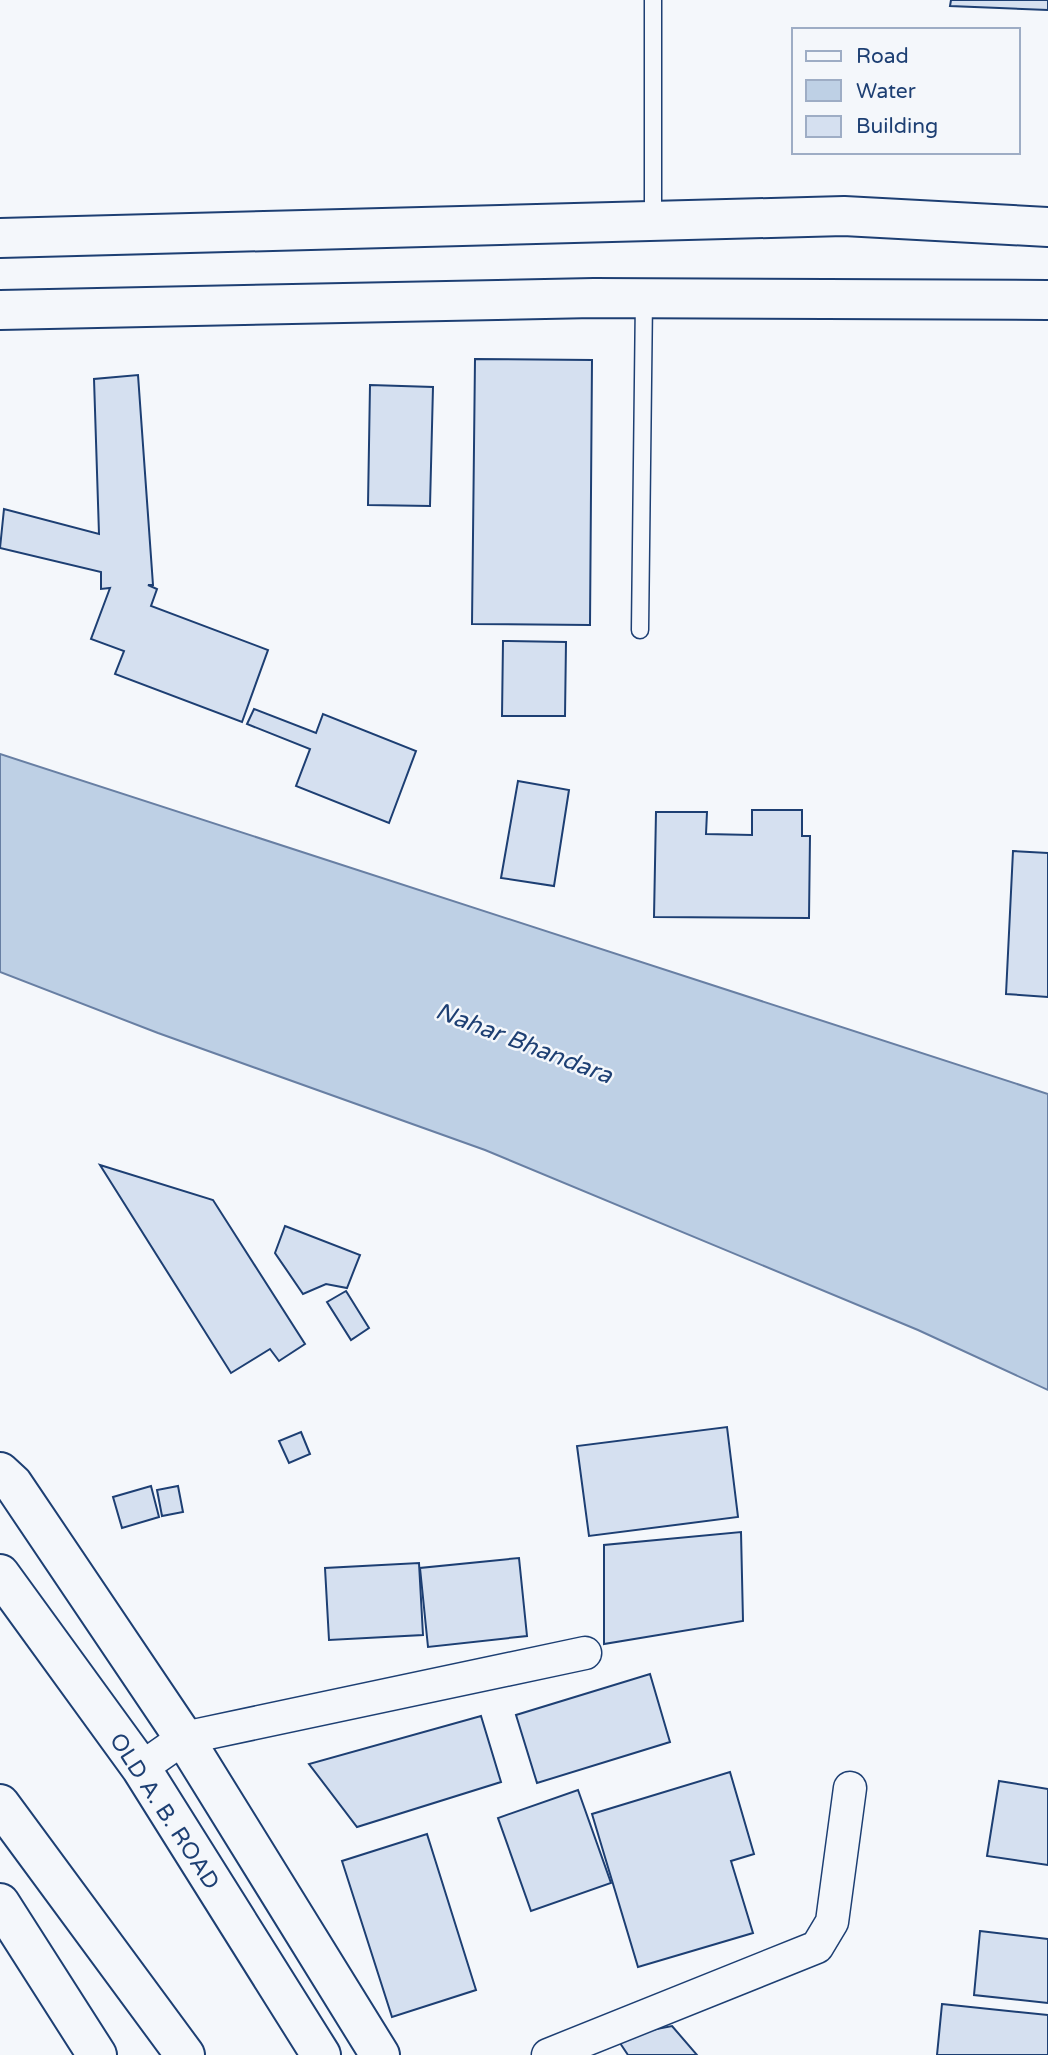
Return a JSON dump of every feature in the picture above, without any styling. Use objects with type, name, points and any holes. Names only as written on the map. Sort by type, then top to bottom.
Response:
[{"type":"main road","points":[[0,237],[844,216],[1048,227]]},
{"type":"main road","points":[[0,310],[644,298],[1048,300]]},
{"type":"main road","points":[[0,1472],[13,1484],[184,1738],[380,2055]]},
{"type":"main road","name":"OLD A. B. ROAD","points":[[0,1574],[141,1768],[321,2055]]},
{"type":"main road","points":[[0,1804],[185,2055]]},
{"type":"main road","points":[[0,1903],[97,2055]]},
{"type":"street","points":[[141,1768],[184,1738],[585,1653]]},
{"type":"street","points":[[548,2055],[817,1947],[832,1922],[850,1788]]},
{"type":"lane","points":[[653,0],[653,221]]},
{"type":"lane","points":[[640,630],[644,298]]},
{"type":"water","name":"Nahar Bhandara","points":[[0,754],[1048,1094],[1048,1390],[918,1330],[485,1150],[158,1033],[0,972]]},
{"type":"building","points":[[951,0],[1048,0],[1048,10],[950,6]]},
{"type":"building","points":[[475,359],[592,360],[590,625],[472,624]]},
{"type":"building","points":[[138,375],[153,585],[148,585],[157,589],[151,606],[268,650],[242,722],[115,674],[124,651],[91,639],[110,588],[101,589],[101,572],[0,548],[4,509],[99,534],[94,379]]},
{"type":"building","points":[[370,385],[433,387],[430,506],[368,505]]},
{"type":"building","points":[[503,641],[566,642],[565,716],[502,716]]},
{"type":"building","points":[[254,709],[316,733],[323,714],[416,751],[389,823],[296,786],[310,749],[247,724]]},
{"type":"building","points":[[518,781],[569,790],[554,886],[501,878]]},
{"type":"building","points":[[752,810],[802,810],[802,836],[810,836],[809,918],[654,917],[656,812],[707,812],[706,834],[752,835]]},
{"type":"building","points":[[1013,851],[1048,853],[1048,997],[1006,994]]},
{"type":"building","points":[[100,1165],[213,1200],[305,1344],[279,1361],[270,1349],[231,1373]]},
{"type":"building","points":[[285,1226],[360,1255],[347,1288],[326,1284],[303,1294],[275,1253]]},
{"type":"building","points":[[346,1291],[369,1328],[351,1340],[327,1302]]},
{"type":"building","points":[[727,1427],[738,1517],[589,1536],[577,1446]]},
{"type":"building","points":[[301,1432],[310,1454],[289,1463],[279,1441]]},
{"type":"building","points":[[151,1486],[159,1517],[122,1528],[113,1497]]},
{"type":"building","points":[[178,1486],[183,1512],[162,1516],[157,1490]]},
{"type":"building","points":[[741,1532],[743,1621],[604,1644],[604,1545]]},
{"type":"building","points":[[519,1558],[527,1636],[428,1647],[420,1568]]},
{"type":"building","points":[[419,1563],[423,1635],[329,1640],[325,1568]]},
{"type":"building","points":[[650,1674],[670,1742],[537,1783],[516,1715]]},
{"type":"building","points":[[481,1716],[501,1782],[357,1827],[309,1764]]},
{"type":"building","points":[[730,1772],[754,1854],[731,1861],[753,1933],[638,1967],[592,1814]]},
{"type":"building","points":[[999,1781],[1048,1789],[1048,1865],[987,1856]]},
{"type":"building","points":[[578,1790],[611,1883],[531,1911],[498,1818]]},
{"type":"building","points":[[427,1834],[476,1990],[392,2017],[342,1861]]},
{"type":"building","points":[[980,1931],[1048,1939],[1048,2003],[974,1995]]},
{"type":"building","points":[[942,2004],[1048,2015],[1048,2055],[937,2055]]},
{"type":"building","points":[[672,2026],[697,2055],[628,2055],[616,2037]]}]
